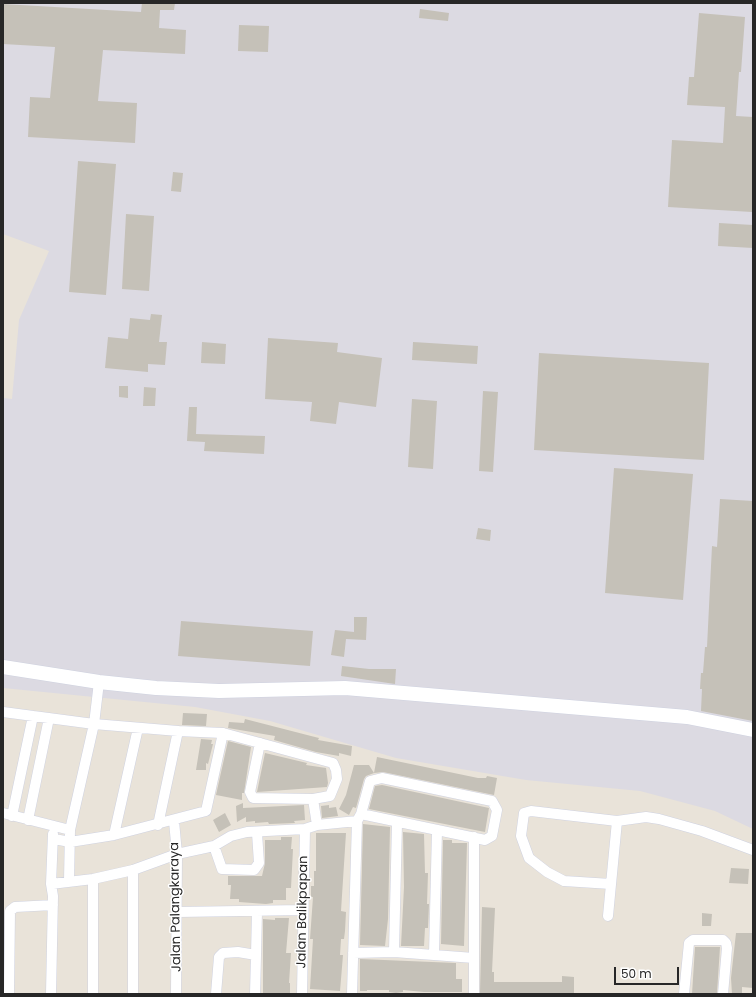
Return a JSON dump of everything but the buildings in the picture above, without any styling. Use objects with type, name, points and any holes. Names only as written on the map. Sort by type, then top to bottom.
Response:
[{"type":"main road","points":[[3,666],[98,689],[156,688],[218,691],[345,688],[687,717],[753,730]]},
{"type":"street","points":[[69,881],[70,830],[94,724],[98,689]]},
{"type":"street","points":[[3,712],[94,724],[223,733],[260,743],[333,763],[336,770],[337,779],[330,796],[313,799],[253,798],[250,792],[260,743]]},
{"type":"street","points":[[33,716],[8,814],[28,820],[52,824],[70,830]]},
{"type":"street","points":[[28,820],[49,718]]},
{"type":"street","points":[[114,835],[138,728]]},
{"type":"street","points":[[158,825],[178,731]]},
{"type":"street","points":[[54,840],[70,842],[114,835],[174,821],[206,811],[223,733]]},
{"type":"street","points":[[51,884],[93,879],[133,870],[177,854],[214,846],[231,836],[247,832],[257,833],[305,829],[316,825],[359,818],[397,823],[488,840],[492,836],[497,810],[492,801],[378,778],[370,781],[359,818],[352,994]]},
{"type":"street","points":[[313,799],[316,825]]},
{"type":"street","points":[[611,884],[564,881],[547,872],[529,858],[521,836],[524,813],[527,811],[617,821],[646,817],[659,819],[702,831],[753,850]]},
{"type":"street","name":"Jalan Palangkaraya","points":[[174,821],[177,854],[178,912],[176,994]]},
{"type":"street","points":[[608,916],[617,821]]},
{"type":"street","points":[[394,952],[397,823]]},
{"type":"street","points":[[51,994],[53,900],[51,884],[54,840],[52,824]]},
{"type":"street","name":"Jalan Balikpapan","points":[[302,994],[302,910],[305,829]]},
{"type":"street","points":[[434,955],[436,830]]},
{"type":"street","points":[[214,846],[222,869],[254,870],[259,863],[257,833]]},
{"type":"street","points":[[474,837],[474,994]]},
{"type":"street","points":[[133,870],[133,994]]},
{"type":"street","points":[[93,879],[93,994]]},
{"type":"street","points":[[9,994],[7,910],[15,907],[53,900]]},
{"type":"street","points":[[178,912],[302,910]]},
{"type":"street","points":[[256,994],[257,911]]},
{"type":"street","points":[[684,994],[689,943],[692,940],[723,940],[726,943],[727,948],[723,994]]},
{"type":"street","points":[[216,994],[219,957],[223,953],[231,952],[256,955]]},
{"type":"street","points":[[353,953],[394,952],[474,958]]},
{"type":"shaded area","points":[[3,3],[753,3],[753,829],[715,811],[640,791],[526,780],[396,758],[270,721],[195,707],[3,688],[3,398],[12,399],[19,320],[49,251],[3,234]]}]
